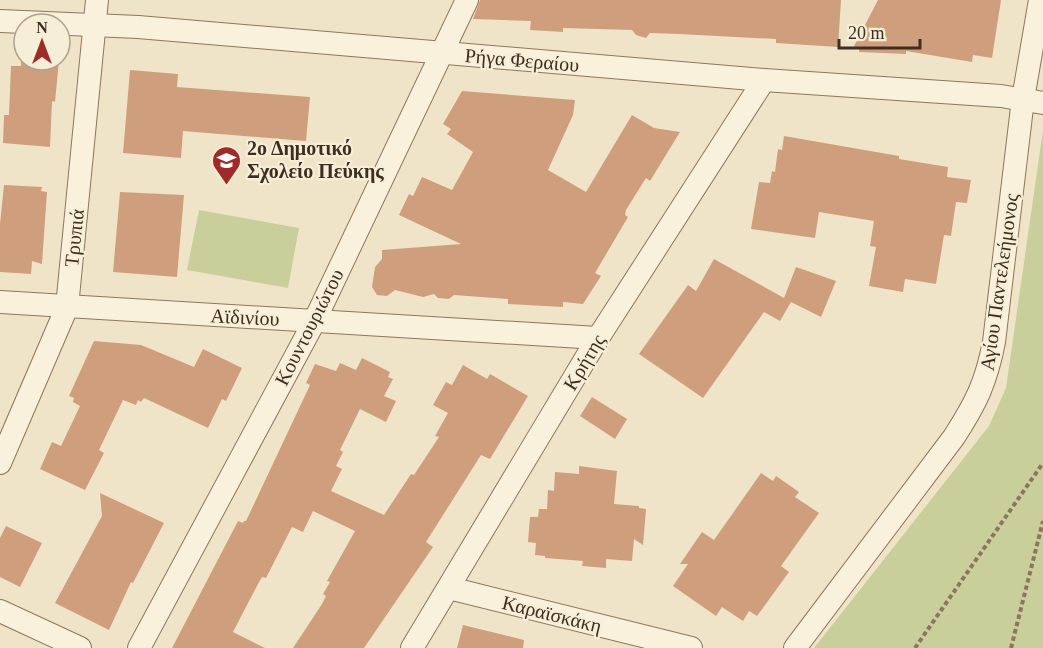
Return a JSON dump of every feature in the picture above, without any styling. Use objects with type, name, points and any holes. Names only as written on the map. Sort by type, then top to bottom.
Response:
[{"type":"street","name":"Τρυπιά","points":[[0,463],[67,307],[97,0]]},
{"type":"street","name":"Κουντουριώτου","points":[[138,648],[314,322],[467,0]]},
{"type":"street","name":"Αγίου Παντελεήμονος","points":[[795,648],[954,437],[974,406],[988,370],[1033,101],[1040,0]]},
{"type":"street","name":"Ρήγα Φεραίου","points":[[0,21],[150,28],[1033,101]]},
{"type":"street","name":"Κρήτης","points":[[412,648],[598,338],[764,80]]},
{"type":"street","name":"Αϊδινίου","points":[[0,302],[598,338]]},
{"type":"street","name":"Καραϊσκάκη","points":[[449,588],[691,648]]},
{"type":"street","points":[[0,611],[80,648]]},
{"type":"path","points":[[915,648],[1043,463]]},
{"type":"path","points":[[1011,648],[1043,521]]},
{"type":"green space","points":[[1043,130],[1043,648],[814,648],[989,426],[1006,388]]},
{"type":"green space","points":[[199,210],[299,228],[288,288],[187,270]]},
{"type":"building","points":[[480,0],[841,0],[838,47],[776,43],[776,39],[679,34],[650,33],[646,38],[636,35],[632,30],[563,28],[563,32],[530,30],[531,21],[473,19]]},
{"type":"building","points":[[878,0],[1001,0],[992,58],[973,55],[972,62],[906,51],[906,54],[859,52],[859,48],[853,48]]},
{"type":"building","points":[[11,66],[12,72],[58,72],[55,102],[52,101],[50,147],[3,143],[4,115],[9,115]]},
{"type":"building","points":[[130,70],[178,74],[177,87],[310,97],[306,141],[183,131],[181,158],[123,153]]},
{"type":"building","points":[[462,91],[575,100],[573,115],[548,170],[586,192],[632,115],[654,128],[680,132],[650,181],[646,178],[626,210],[625,215],[628,217],[595,273],[601,276],[583,304],[563,302],[563,307],[508,304],[508,299],[454,295],[449,299],[438,298],[434,294],[423,297],[395,290],[387,296],[377,295],[372,287],[375,267],[382,259],[382,250],[461,244],[399,215],[409,194],[413,196],[422,177],[452,190],[473,152],[447,134],[451,129],[443,124]]},
{"type":"building","points":[[784,136],[948,167],[947,177],[971,180],[967,203],[956,202],[951,236],[944,235],[936,284],[905,279],[903,292],[869,286],[876,247],[870,246],[874,221],[819,212],[815,238],[751,229],[759,182],[770,183],[772,171],[775,172],[778,149],[782,150]]},
{"type":"building","points":[[4,185],[42,187],[41,191],[47,192],[42,264],[32,261],[31,274],[0,272],[0,224]]},
{"type":"building","points":[[120,192],[184,195],[177,277],[113,272]]},
{"type":"building","points":[[714,259],[784,298],[796,267],[836,281],[821,317],[791,302],[780,321],[764,312],[703,398],[639,354],[688,285],[696,291]]},
{"type":"building","points":[[94,341],[141,345],[194,367],[203,349],[242,368],[226,401],[222,399],[208,428],[144,398],[141,402],[138,400],[136,405],[123,400],[99,450],[104,453],[85,490],[40,469],[52,442],[61,446],[80,406],[73,402],[74,398],[69,396]]},
{"type":"building","points":[[362,358],[390,372],[388,377],[393,379],[384,396],[396,401],[386,422],[360,409],[340,450],[343,452],[336,466],[342,469],[331,491],[384,515],[439,437],[435,436],[448,413],[433,405],[446,382],[452,385],[463,365],[487,379],[490,374],[528,396],[490,459],[481,455],[426,542],[433,547],[364,648],[293,648],[322,604],[326,596],[323,594],[330,582],[327,581],[355,531],[313,511],[303,532],[292,527],[266,578],[262,577],[233,632],[265,648],[172,648],[238,521],[243,523],[246,521],[310,385],[306,383],[315,364],[336,371],[340,363],[356,370]]},
{"type":"building","points":[[592,397],[627,419],[615,439],[580,416]]},
{"type":"building","points":[[579,466],[617,471],[614,504],[639,506],[639,508],[646,509],[643,545],[634,539],[632,561],[606,559],[606,568],[582,566],[583,561],[535,555],[536,543],[528,542],[530,517],[538,517],[539,509],[547,509],[548,490],[554,491],[555,472],[579,474]]},
{"type":"building","points":[[761,473],[773,481],[776,476],[799,492],[795,497],[819,513],[781,566],[789,572],[757,616],[749,611],[743,621],[722,607],[716,616],[673,586],[688,564],[680,564],[702,532],[714,540]]},
{"type":"building","points":[[100,493],[164,523],[133,583],[131,582],[109,630],[55,603],[102,516]]},
{"type":"building","points":[[6,526],[42,543],[20,587],[0,577],[0,538]]},
{"type":"building","points":[[463,625],[524,640],[523,648],[457,648]]},
{"type":"place","name":"2ο Δημοτικό Σχολείο Πεύκης","points":[[226,186]]}]
